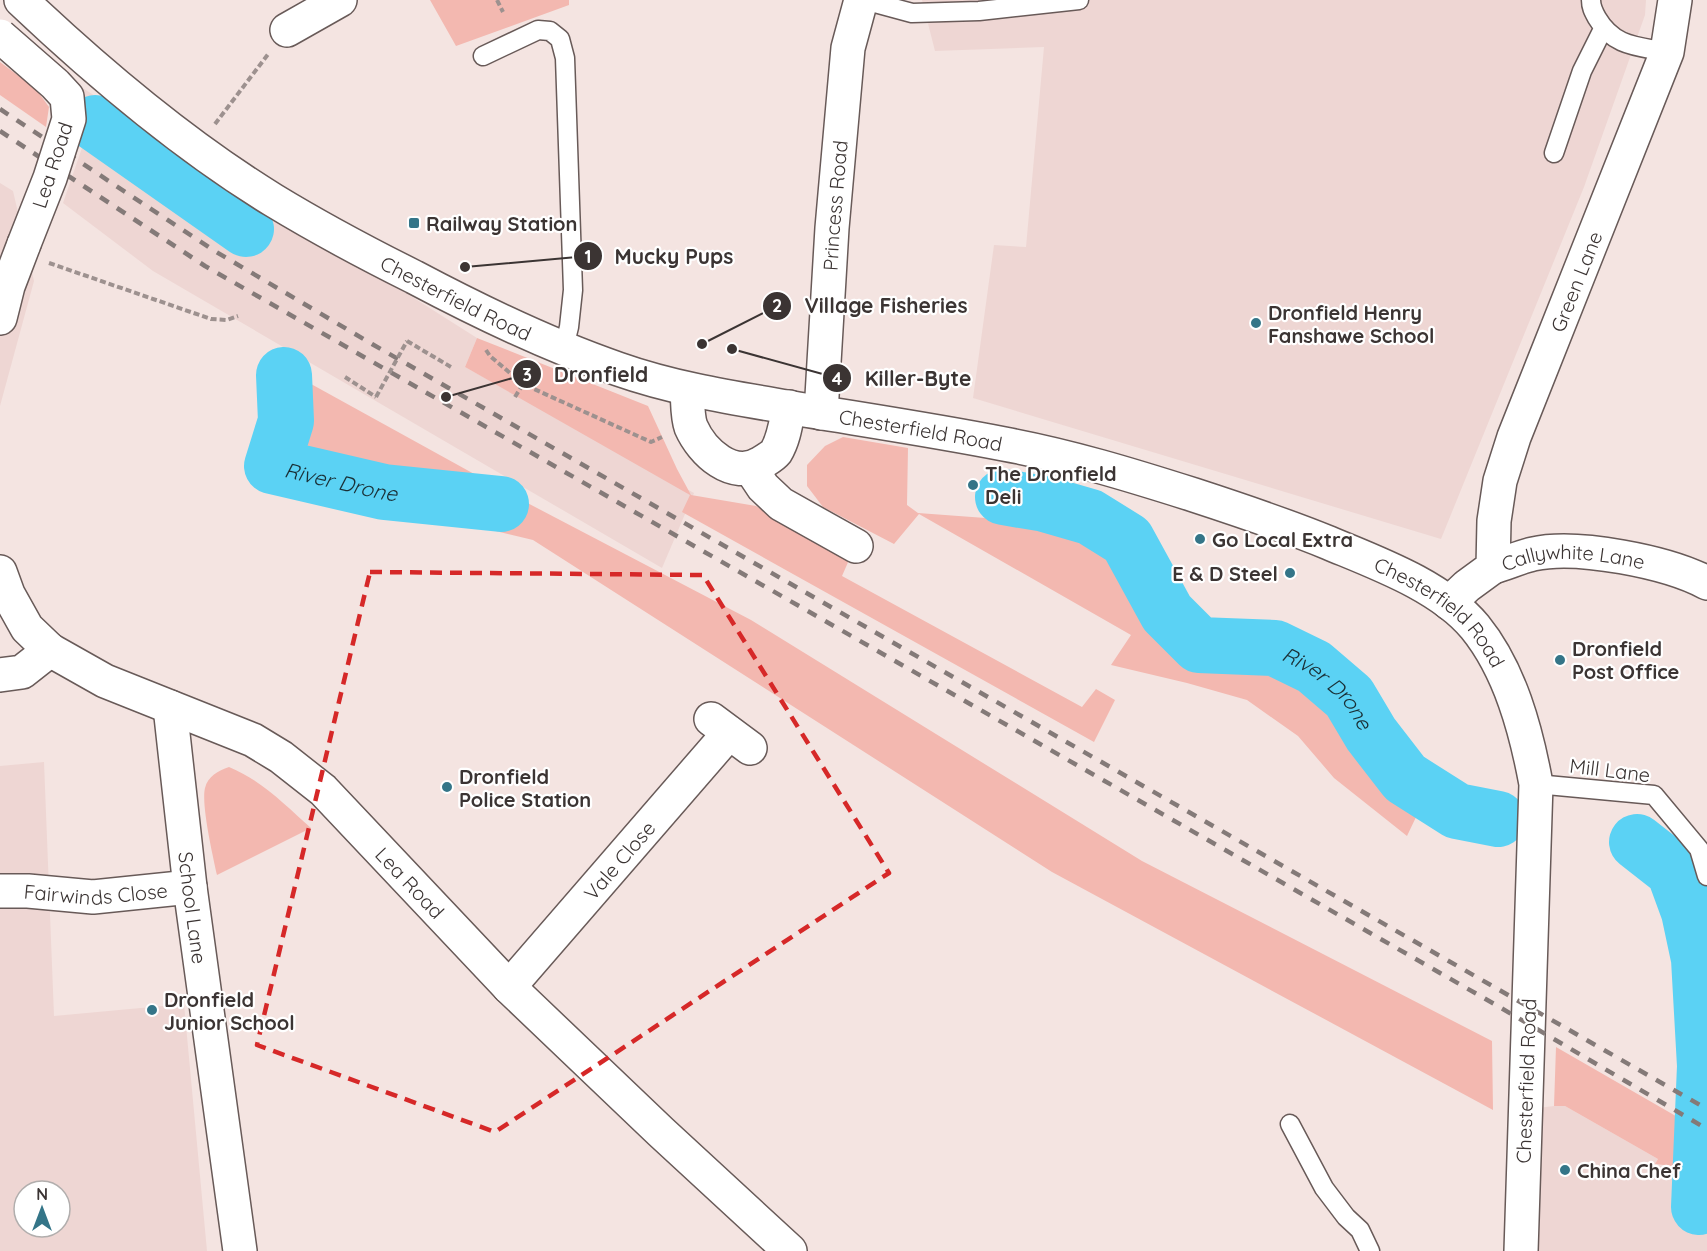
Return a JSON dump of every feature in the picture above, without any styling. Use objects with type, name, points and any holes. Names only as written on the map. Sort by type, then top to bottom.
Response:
[{"type":"street","name":"Chesterfield Road","points":[[21,0],[60,38],[196,148],[269,198],[470,307],[564,347],[618,369],[687,390],[1007,444],[1093,464],[1285,525],[1381,565],[1420,584],[1449,603],[1473,624],[1493,652],[1520,718],[1536,784],[1521,1251]]},
{"type":"street","name":"Princess Road","points":[[821,413],[832,228],[848,48],[863,0]]},
{"type":"street","name":"Green Lane","points":[[1494,567],[1494,520],[1500,481],[1514,437],[1666,52],[1675,14],[1675,0]]},
{"type":"street","name":"Lea Road","points":[[0,36],[67,97],[69,118],[50,178],[22,248],[4,284],[0,318]]},
{"type":"street","points":[[687,390],[690,424],[701,446],[716,460],[733,467],[752,469],[775,454],[783,436],[789,407]]},
{"type":"street","points":[[752,469],[763,488],[781,504],[856,546]]},
{"type":"street","name":"Callywhite Lane","points":[[1449,603],[1467,586],[1494,567],[1535,553],[1570,552],[1615,555],[1664,566],[1707,582]]},
{"type":"street","name":"Lea Road","points":[[0,572],[8,594],[27,628],[50,650],[105,681],[253,740],[281,757],[323,790],[509,987],[790,1251]]},
{"type":"street","points":[[0,675],[22,672],[50,650]]},
{"type":"street","name":"School Lane","points":[[170,707],[190,887],[239,1251]]},
{"type":"street","name":"Vale Close","points":[[509,987],[730,734]]},
{"type":"street","name":"Fairwinds Close","points":[[0,891],[28,891],[93,897],[190,887]]},
{"type":"lane","points":[[863,0],[912,13],[979,11],[1078,0]]},
{"type":"lane","points":[[1591,0],[1591,7],[1603,29],[1619,42],[1666,52]]},
{"type":"lane","points":[[1554,153],[1582,72],[1603,29]]},
{"type":"lane","points":[[483,56],[538,30],[550,31],[560,39],[565,58],[573,290],[569,327],[564,347]]},
{"type":"lane","name":"Mill Lane","points":[[1536,784],[1654,795],[1699,849],[1707,876]]},
{"type":"lane","points":[[1290,1124],[1324,1188],[1346,1217],[1360,1230],[1370,1251]]},
{"type":"lane","points":[[234,1251],[239,1251]]},
{"type":"path","points":[[497,0],[502,12]]},
{"type":"path","points":[[196,148],[256,70]]},
{"type":"path","points":[[22,248],[211,319],[227,320],[238,316]]},
{"type":"path","points":[[470,307],[475,329],[490,356],[523,384],[651,442]]},
{"type":"path","points":[[345,377],[376,397],[407,341],[451,367]]},
{"type":"path","points":[[515,397],[523,384]]},
{"type":"highlighted area","points":[[370,572],[703,575],[889,873],[495,1132],[257,1045]]},
{"type":"shaded area","points":[[430,0],[569,0],[569,5],[456,46]]},
{"type":"shaded area","name":"Dronfield Henry Fanshawe School","points":[[922,0],[1646,0],[1645,15],[1584,187],[1441,539],[973,398],[994,245],[1026,247],[1044,47],[935,51]]},
{"type":"shaded area","points":[[0,62],[36,89],[49,107],[46,127],[0,95]]},
{"type":"shaded area","points":[[81,87],[477,338],[465,367],[694,493],[662,568],[153,271],[63,203],[84,142],[87,118]]},
{"type":"shaded area","points":[[0,183],[13,191],[34,281],[0,406]]},
{"type":"shaded area","points":[[477,338],[648,406],[691,495],[756,506],[849,560],[842,576],[1082,707],[1096,689],[1115,700],[1094,742],[682,512],[690,495],[465,367]]},
{"type":"shaded area","points":[[273,363],[516,497],[751,620],[1142,861],[1492,1041],[1493,1110],[1052,872],[533,540],[256,473]]},
{"type":"shaded area","points":[[843,437],[908,448],[907,505],[918,513],[999,519],[1003,497],[1045,504],[1090,517],[1127,540],[1167,613],[1199,645],[1275,648],[1314,667],[1349,697],[1371,734],[1437,773],[1407,836],[1334,778],[1298,736],[1247,700],[1111,665],[1131,635],[919,514],[894,544],[823,507],[807,486],[807,465],[825,446]]},
{"type":"shaded area","name":"Dronfield Junior School","points":[[44,762],[54,1016],[184,1004],[207,1251],[0,1251],[0,766]]},
{"type":"shaded area","points":[[229,767],[262,786],[311,828],[217,875],[210,844],[204,796],[208,780],[214,774]]},
{"type":"shaded area","points":[[1556,1047],[1707,1134],[1707,1170],[1655,1164],[1658,1159],[1565,1106],[1554,1106]]},
{"type":"shaded area","points":[[1565,1106],[1658,1159],[1655,1165],[1707,1170],[1707,1251],[1505,1251],[1513,1111]]},
{"type":"waterway","name":"River Drone","points":[[95,123],[246,229]]},
{"type":"waterway","name":"River Drone","points":[[284,375],[286,421],[272,466],[384,492],[501,504]]},
{"type":"waterway","name":"River Drone","points":[[1003,497],[1045,504],[1090,517],[1127,540],[1167,613],[1199,645],[1275,648],[1314,667],[1349,697],[1371,734],[1405,778],[1457,811],[1498,819]]},
{"type":"waterway","name":"River Drone","points":[[1637,842],[1674,871],[1689,912],[1699,959],[1705,1066],[1699,1207]]},
{"type":"railway","points":[[0,109],[213,250],[372,344],[1707,1109]]},
{"type":"railway","points":[[0,131],[205,266],[1496,1005],[1707,1129]]},
{"type":"place","name":"Railway Station","points":[[414,223]]},
{"type":"place","name":"Mucky Pups","points":[[465,267]]},
{"type":"place","name":"Dronfield Henry Fanshawe School","points":[[1256,323]]},
{"type":"place","name":"Village Fisheries","points":[[702,344]]},
{"type":"place","name":"Killer-Byte","points":[[732,349]]},
{"type":"place","name":"Dronfield","points":[[446,397]]},
{"type":"place","name":"The Dronfield Deli","points":[[973,485]]},
{"type":"place","name":"Go Local Extra","points":[[1200,539]]},
{"type":"place","name":"E & D Steel","points":[[1290,573]]},
{"type":"place","name":"Dronfield Post Office","points":[[1560,660]]},
{"type":"place","name":"Dronfield Police Station","points":[[447,787]]},
{"type":"place","name":"Dronfield Junior School","points":[[152,1010]]},
{"type":"place","name":"China Chef","points":[[1565,1170]]}]
